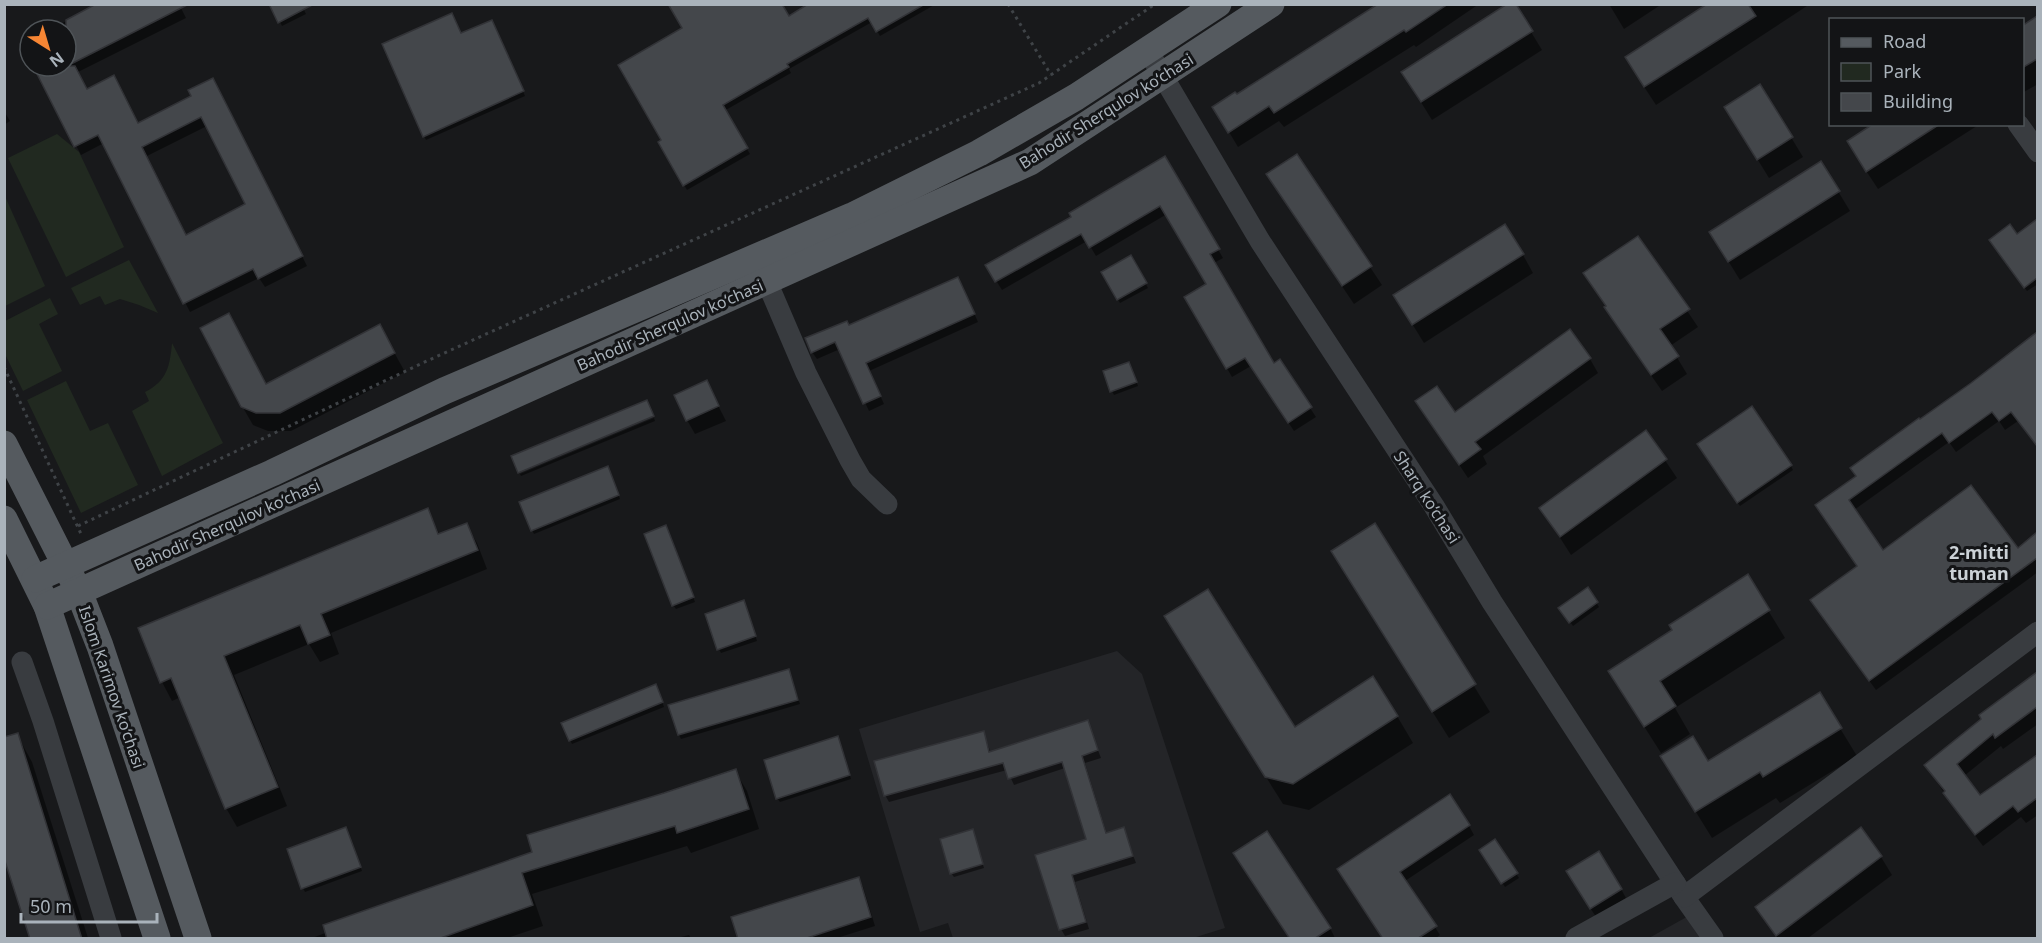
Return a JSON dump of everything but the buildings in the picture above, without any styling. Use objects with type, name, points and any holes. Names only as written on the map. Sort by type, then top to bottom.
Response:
[{"type":"main road","name":"Bahodir Sherqulov ko‘chasi","points":[[47,606],[1030,162],[1271,4]]},
{"type":"main road","name":"Bahodir Sherqulov ko‘chasi","points":[[35,579],[272,473],[444,391],[852,216],[979,153],[1076,97],[1211,9]]},
{"type":"main road","name":"Islom Karimov ko‘chasi","points":[[4,444],[79,592],[100,646],[198,939]]},
{"type":"main road","name":"Islom Karimov ko‘chasi","points":[[4,519],[47,606],[157,939]]},
{"type":"street","points":[[1211,9],[1219,40]]},
{"type":"street","name":"Sharq ko‘chasi","points":[[1148,51],[1260,241],[1713,939]]},
{"type":"street","points":[[2019,126],[2037,152]]},
{"type":"street","points":[[767,282],[806,374],[850,460],[861,479],[887,504]]},
{"type":"street","points":[[1576,939],[1680,890],[2037,632]]},
{"type":"street","points":[[22,662],[43,721],[111,939]]},
{"type":"path","points":[[1008,4],[1051,75]]},
{"type":"path","points":[[78,526],[429,360],[1039,83],[1155,4]]},
{"type":"path","points":[[4,367],[83,538]]},
{"type":"shaded area","points":[[1117,651],[1142,674],[1225,928],[1193,938],[953,938],[948,923],[920,932],[859,729]]},
{"type":"shaded area","points":[[1692,914],[1708,938],[1649,938]]},
{"type":"green space","points":[[57,134],[79,152],[124,247],[66,277],[8,158]]},
{"type":"green space","points":[[4,194],[45,286],[5,306],[4,306]]},
{"type":"green space","points":[[129,260],[158,313],[120,299],[105,305],[100,296],[80,305],[71,288]]},
{"type":"green space","points":[[50,298],[58,314],[39,324],[62,371],[23,391],[5,354],[5,321]]},
{"type":"green space","points":[[172,343],[223,443],[162,476],[132,411],[149,401],[145,392],[163,378],[170,359]]},
{"type":"green space","points":[[66,381],[90,431],[108,423],[138,485],[81,513],[27,400]]},
{"type":"district","name":"2-mitti tuman","points":[[1979,563]]}]
